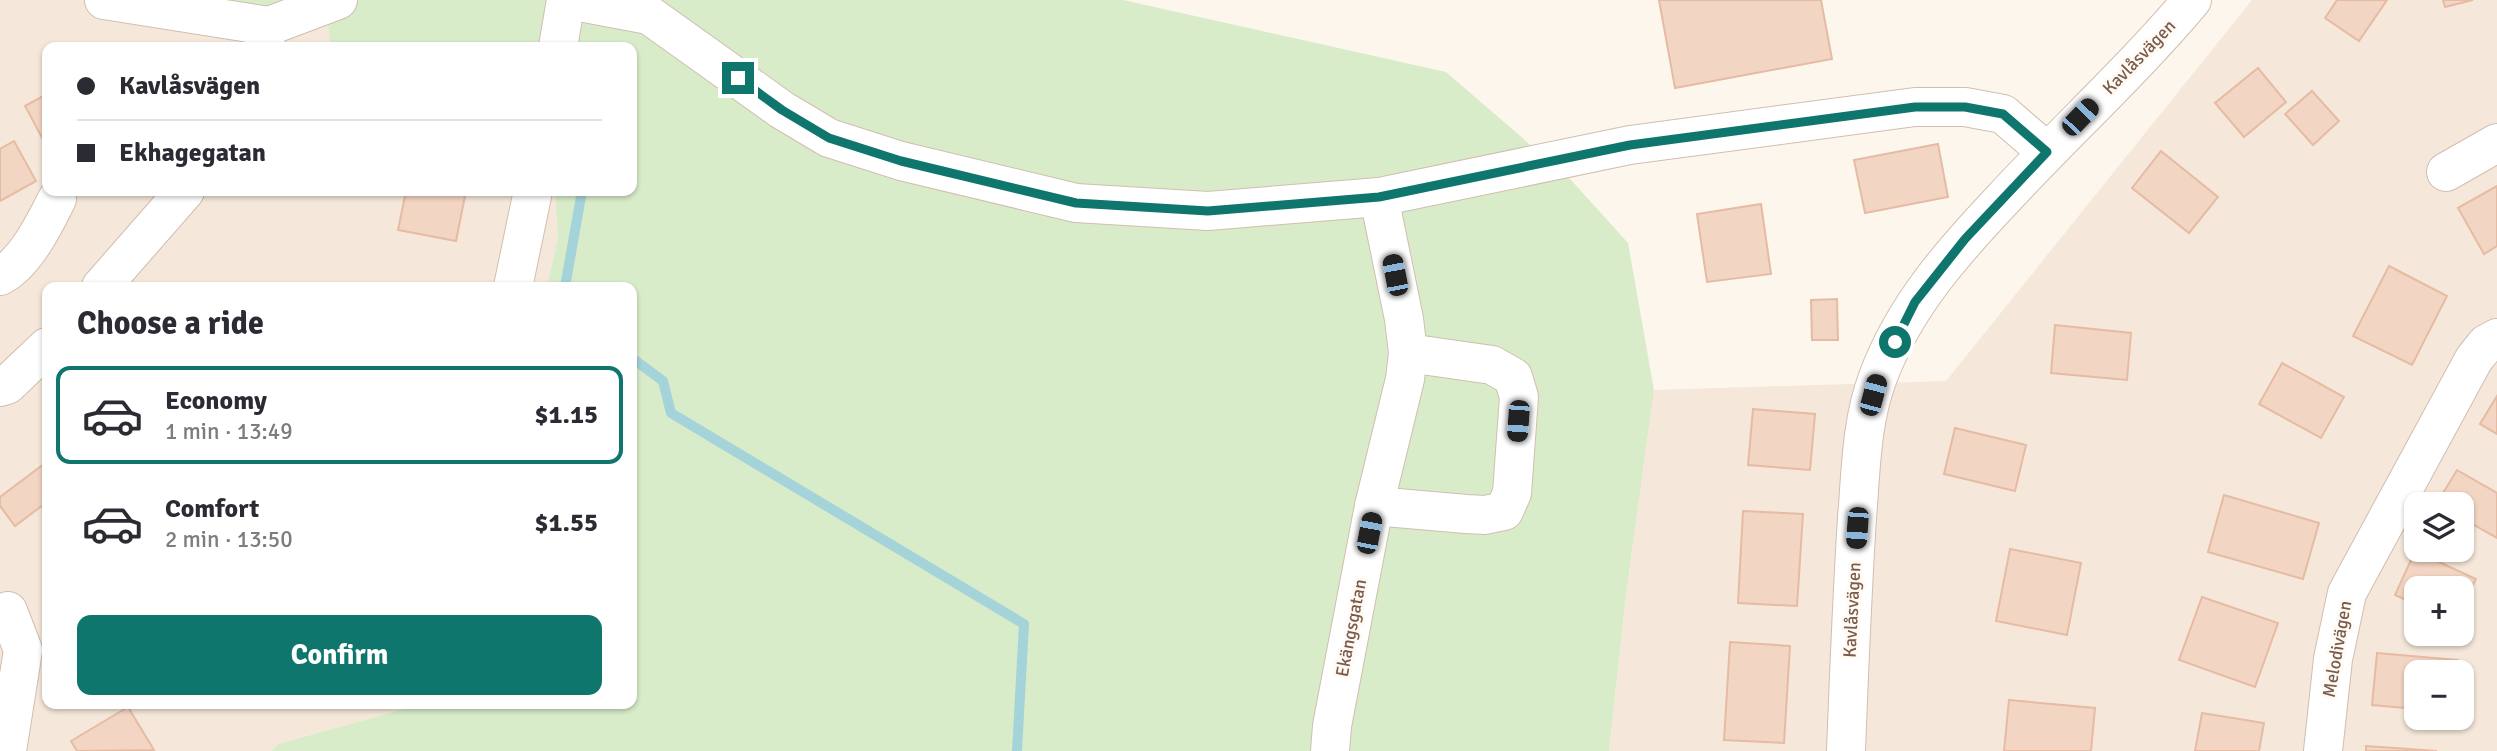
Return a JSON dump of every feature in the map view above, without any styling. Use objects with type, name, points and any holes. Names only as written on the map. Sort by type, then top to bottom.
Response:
[{"type":"street","points":[[104,0],[266,36],[338,0]]},
{"type":"street","points":[[559,42],[568,0],[659,7],[782,110],[829,138],[901,161],[1076,203],[1208,211],[1379,197],[1630,145],[1915,107],[1965,107],[2003,114],[2047,152]]},
{"type":"street","name":"Kavlåsvägen","points":[[1846,751],[1851,605],[1863,431],[1878,377],[1915,302],[1965,239],[2161,37],[2192,0]]},
{"type":"street","points":[[2446,172],[2497,143]]},
{"type":"street","points":[[105,282],[181,196]]},
{"type":"street","points":[[514,282],[532,196]]},
{"type":"street","name":"Ekängsgatan","points":[[1330,751],[1374,506],[1405,379],[1408,353],[1404,319],[1379,197]]},
{"type":"street","points":[[0,276],[9,272],[41,231],[57,199]]},
{"type":"street","name":"Melodivägen","points":[[2323,751],[2333,659],[2347,593],[2474,359],[2486,344],[2497,338]]},
{"type":"street","points":[[0,387],[7,385],[42,352]]},
{"type":"street","points":[[1374,506],[1485,515],[1504,511],[1512,493],[1520,397],[1513,377],[1492,365],[1408,353]]},
{"type":"street","points":[[7,751],[23,650],[8,611]]},
{"type":"shaded area","points":[[0,0],[210,0],[327,18],[330,42],[42,42],[42,196],[555,196],[558,238],[548,282],[42,282],[42,709],[404,709],[278,744],[271,751],[0,751]]},
{"type":"shaded area","points":[[2252,0],[2497,0],[2497,751],[1609,751],[1626,595],[1654,390],[1946,381]]},
{"type":"green space","points":[[210,0],[1123,0],[1446,72],[1571,180],[1628,243],[1654,390],[1626,595],[1609,751],[271,751],[278,744],[404,709],[637,709],[637,282],[548,282],[558,238],[555,196],[637,196],[637,42],[330,42],[327,18]]},
{"type":"building","points":[[1659,0],[1821,0],[1832,59],[1675,88]]},
{"type":"building","points":[[2337,0],[2387,0],[2359,41],[2325,18]]},
{"type":"building","points":[[2443,0],[2473,0],[2445,7]]},
{"type":"building","points":[[2258,68],[2286,102],[2244,137],[2215,103]]},
{"type":"building","points":[[2312,91],[2339,121],[2313,145],[2285,114]]},
{"type":"building","points":[[42,97],[42,138],[25,106]]},
{"type":"building","points":[[14,141],[36,181],[0,201],[0,149]]},
{"type":"building","points":[[1938,144],[1948,197],[1865,213],[1854,160]]},
{"type":"building","points":[[2161,151],[2218,197],[2189,233],[2132,188]]},
{"type":"building","points":[[2497,186],[2497,246],[2484,254],[2458,208]]},
{"type":"building","points":[[405,196],[465,196],[456,241],[398,230]]},
{"type":"building","points":[[1761,204],[1771,274],[1707,282],[1697,214]]},
{"type":"building","points":[[2389,266],[2447,296],[2412,365],[2353,336]]},
{"type":"building","points":[[1837,299],[1838,340],[1812,340],[1811,300]]},
{"type":"building","points":[[2055,325],[2131,333],[2127,380],[2051,373]]},
{"type":"building","points":[[2282,363],[2344,397],[2321,438],[2259,404]]},
{"type":"building","points":[[2497,396],[2497,434],[2480,424]]},
{"type":"building","points":[[1753,409],[1815,414],[1810,470],[1748,465]]},
{"type":"building","points":[[1955,428],[2026,445],[2015,491],[1944,474]]},
{"type":"building","points":[[42,466],[42,506],[15,526],[0,506],[0,497]]},
{"type":"building","points":[[2457,470],[2497,493],[2497,538],[2474,525],[2474,492],[2444,492]]},
{"type":"building","points":[[2224,495],[2319,523],[2303,579],[2208,552]]},
{"type":"building","points":[[1743,511],[1803,514],[1797,606],[1738,603]]},
{"type":"building","points":[[2010,549],[2081,563],[2067,635],[1996,621]]},
{"type":"building","points":[[2410,562],[2439,562],[2469,576],[2404,576],[2404,599],[2395,595]]},
{"type":"building","points":[[2202,597],[2278,623],[2255,687],[2179,660]]},
{"type":"building","points":[[1730,642],[1790,646],[1784,743],[1724,740]]},
{"type":"building","points":[[2377,653],[2457,660],[2404,660],[2404,708],[2372,705]]},
{"type":"building","points":[[2009,700],[2095,708],[2091,751],[2004,751]]},
{"type":"building","points":[[125,709],[129,709],[154,750],[77,751],[71,741]]},
{"type":"building","points":[[2202,713],[2264,723],[2259,751],[2195,751]]},
{"type":"building","points":[[2366,746],[2437,751],[2366,751]]},
{"type":"waterway","points":[[566,282],[581,196]]},
{"type":"waterway","points":[[637,362],[663,381],[671,413],[1024,624],[1017,751]]},
{"type":"route","points":[[738,78],[782,110],[829,138],[901,161],[1076,203],[1208,211],[1379,197],[1630,145],[1915,107],[1965,107],[2003,114],[2047,152],[1965,239],[1915,302],[1895,342]]}]
